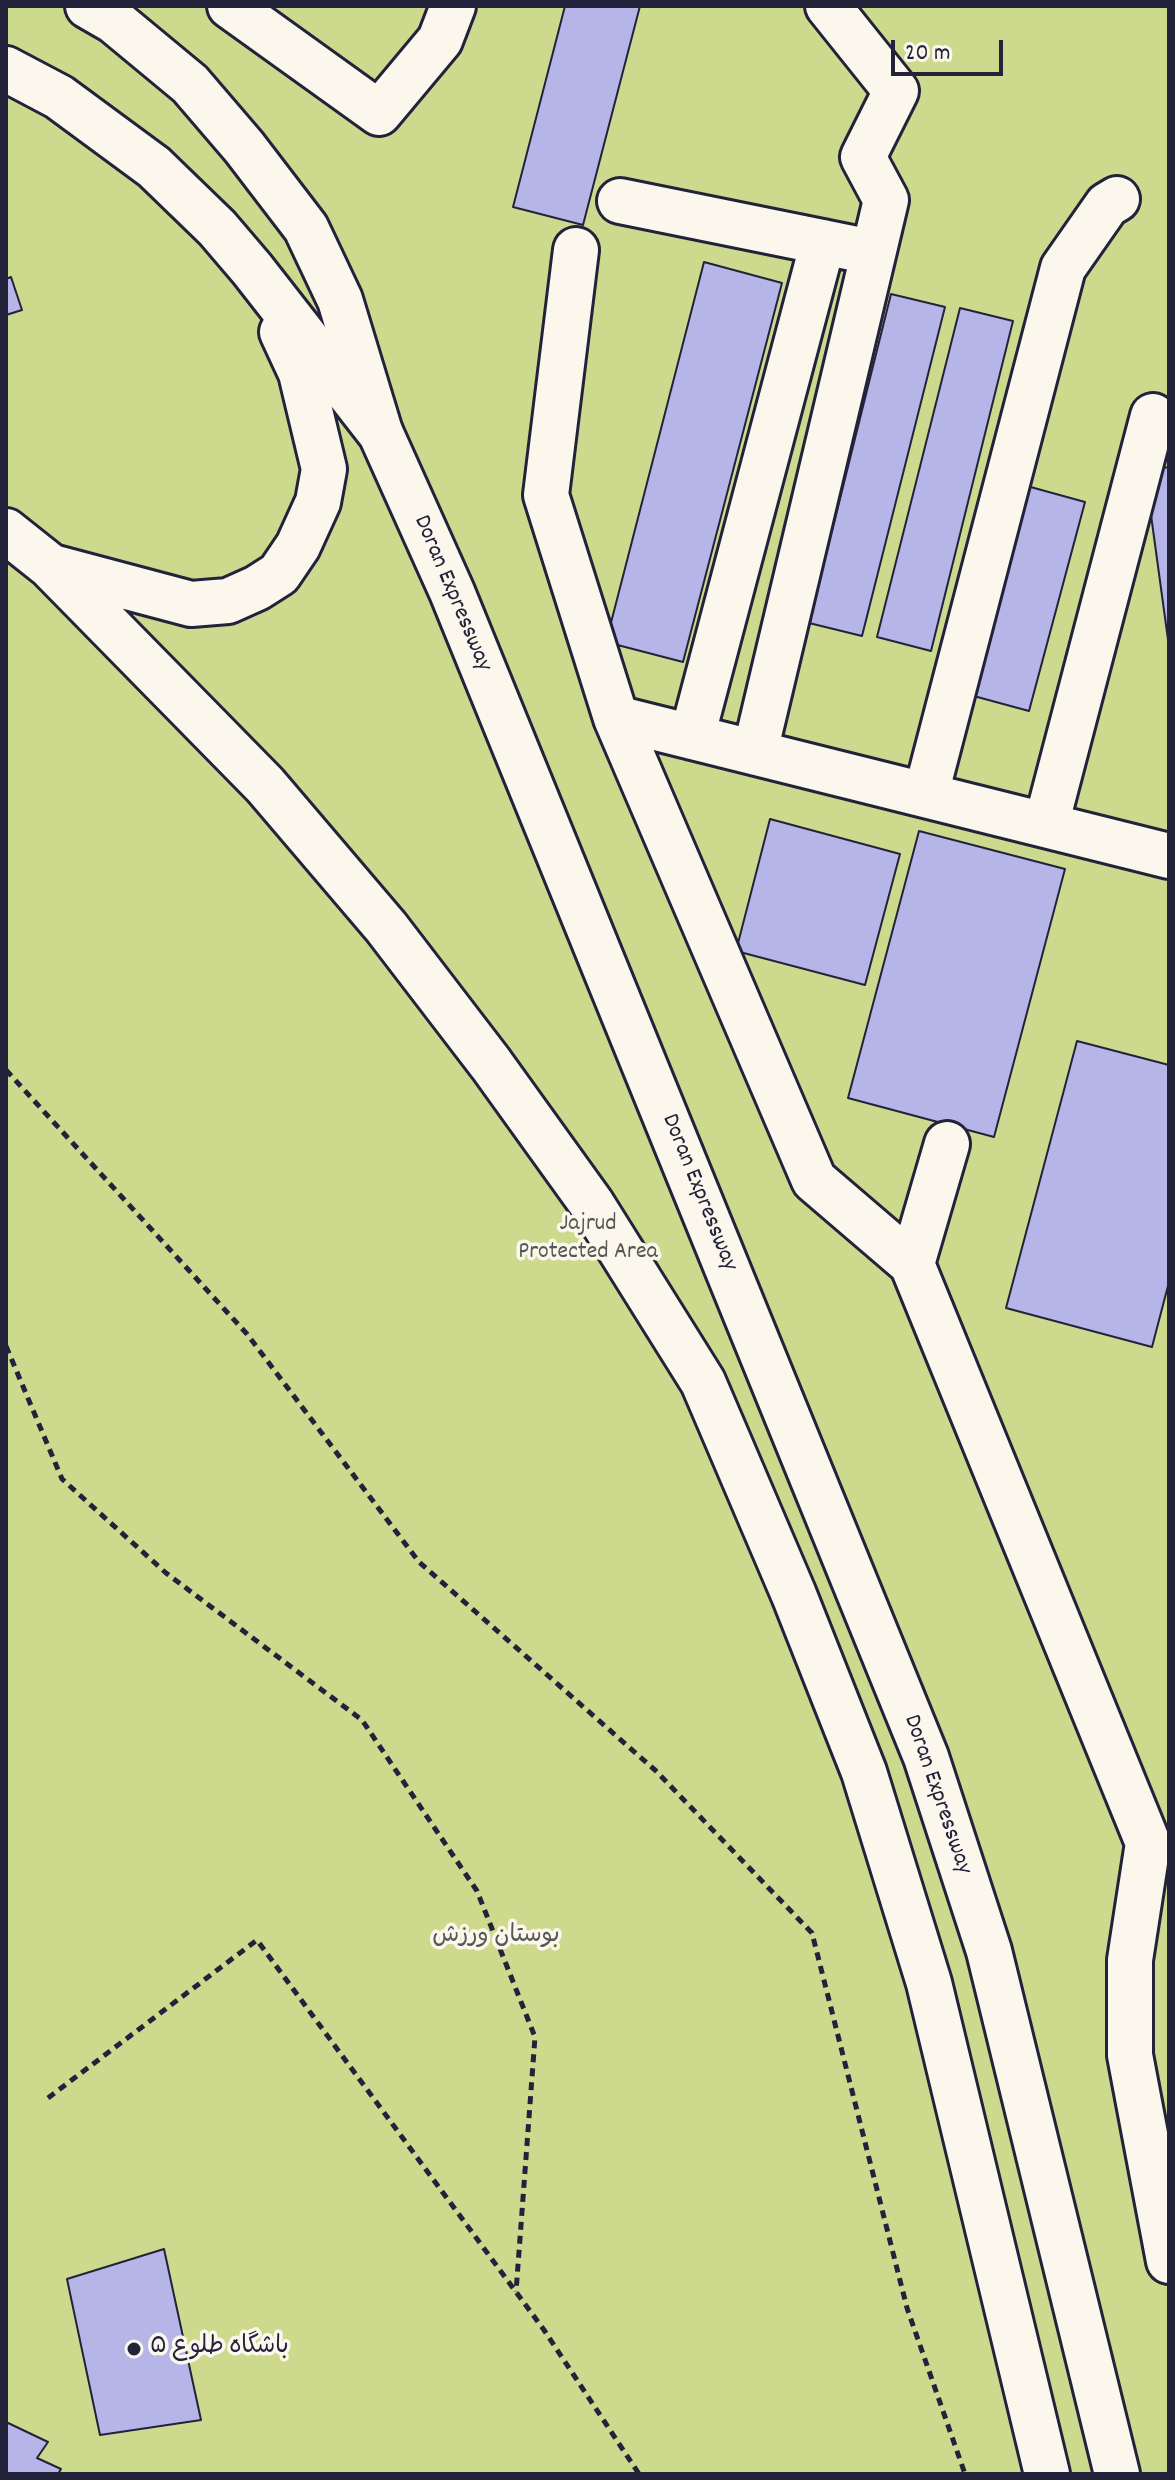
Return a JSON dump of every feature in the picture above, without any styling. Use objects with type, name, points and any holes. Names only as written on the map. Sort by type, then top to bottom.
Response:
[{"type":"main road","points":[[88,6],[114,21],[190,84],[244,147],[306,228],[340,300],[381,434]]},
{"type":"main road","points":[[230,6],[379,113],[440,40],[453,6]]},
{"type":"main road","points":[[755,752],[886,200],[863,157],[896,91],[828,6]]},
{"type":"main road","name":"Doran Expressway","points":[[6,69],[59,97],[154,167],[217,228],[381,434],[452,592],[926,1757],[989,1951],[1117,2474]]},
{"type":"main road","points":[[926,794],[1063,268],[1107,205],[1117,199]]},
{"type":"main road","points":[[620,201],[874,252]]},
{"type":"main road","points":[[692,737],[823,242]]},
{"type":"main road","points":[[576,250],[546,495],[616,718],[814,1180],[912,1264],[1158,1833],[1130,1960],[1130,2055],[1169,2261]]},
{"type":"main road","points":[[50,566],[191,604],[228,601],[279,574],[298,546],[318,502],[324,469],[301,373],[252,269]]},
{"type":"main road","points":[[1046,825],[1153,416]]},
{"type":"main road","points":[[6,531],[50,566],[265,785],[386,927],[491,1064],[591,1203],[703,1382],[794,1595],[864,1772],[929,1983],[1047,2474]]},
{"type":"main road","points":[[616,718],[1169,856]]},
{"type":"main road","points":[[912,1264],[947,1144]]},
{"type":"path","points":[[6,1070],[247,1334],[419,1562],[655,1770],[812,1933],[907,2308],[965,2474]]},
{"type":"path","points":[[6,1346],[62,1479],[166,1573],[362,1720],[477,1891],[535,2037],[516,2292]]},
{"type":"path","points":[[48,2098],[257,1940],[544,2330],[639,2474]]},
{"type":"green space","name":"Jajrud Protected Area","points":[[6,6],[1169,6],[1169,2474],[6,2474]]},
{"type":"building","points":[[565,6],[640,6],[583,225],[513,207]]},
{"type":"building","points":[[704,262],[782,283],[683,662],[606,642]]},
{"type":"building","points":[[11,277],[22,310],[6,315],[6,279]]},
{"type":"building","points":[[891,294],[945,307],[862,636],[809,623]]},
{"type":"building","points":[[960,308],[1013,321],[931,651],[877,637]]},
{"type":"building","points":[[1169,467],[1169,647],[1145,471]]},
{"type":"building","points":[[1027,486],[1085,502],[1029,711],[970,695]]},
{"type":"building","points":[[770,819],[900,854],[865,985],[736,951]]},
{"type":"building","points":[[919,831],[1065,869],[994,1137],[848,1098]]},
{"type":"building","points":[[1077,1041],[1169,1065],[1169,1282],[1152,1347],[1006,1308]]},
{"type":"building","name":"باشگاه طلوع ۵","points":[[164,2249],[201,2420],[100,2435],[67,2279]]},
{"type":"building","points":[[6,2422],[48,2442],[37,2458],[61,2469],[58,2474],[6,2474]]},
{"type":"place","name":"باشگاه طلوع ۵","points":[[134,2349]]},
{"type":"park label","name":"بوستان ورزش","points":[[496,1938]]}]
